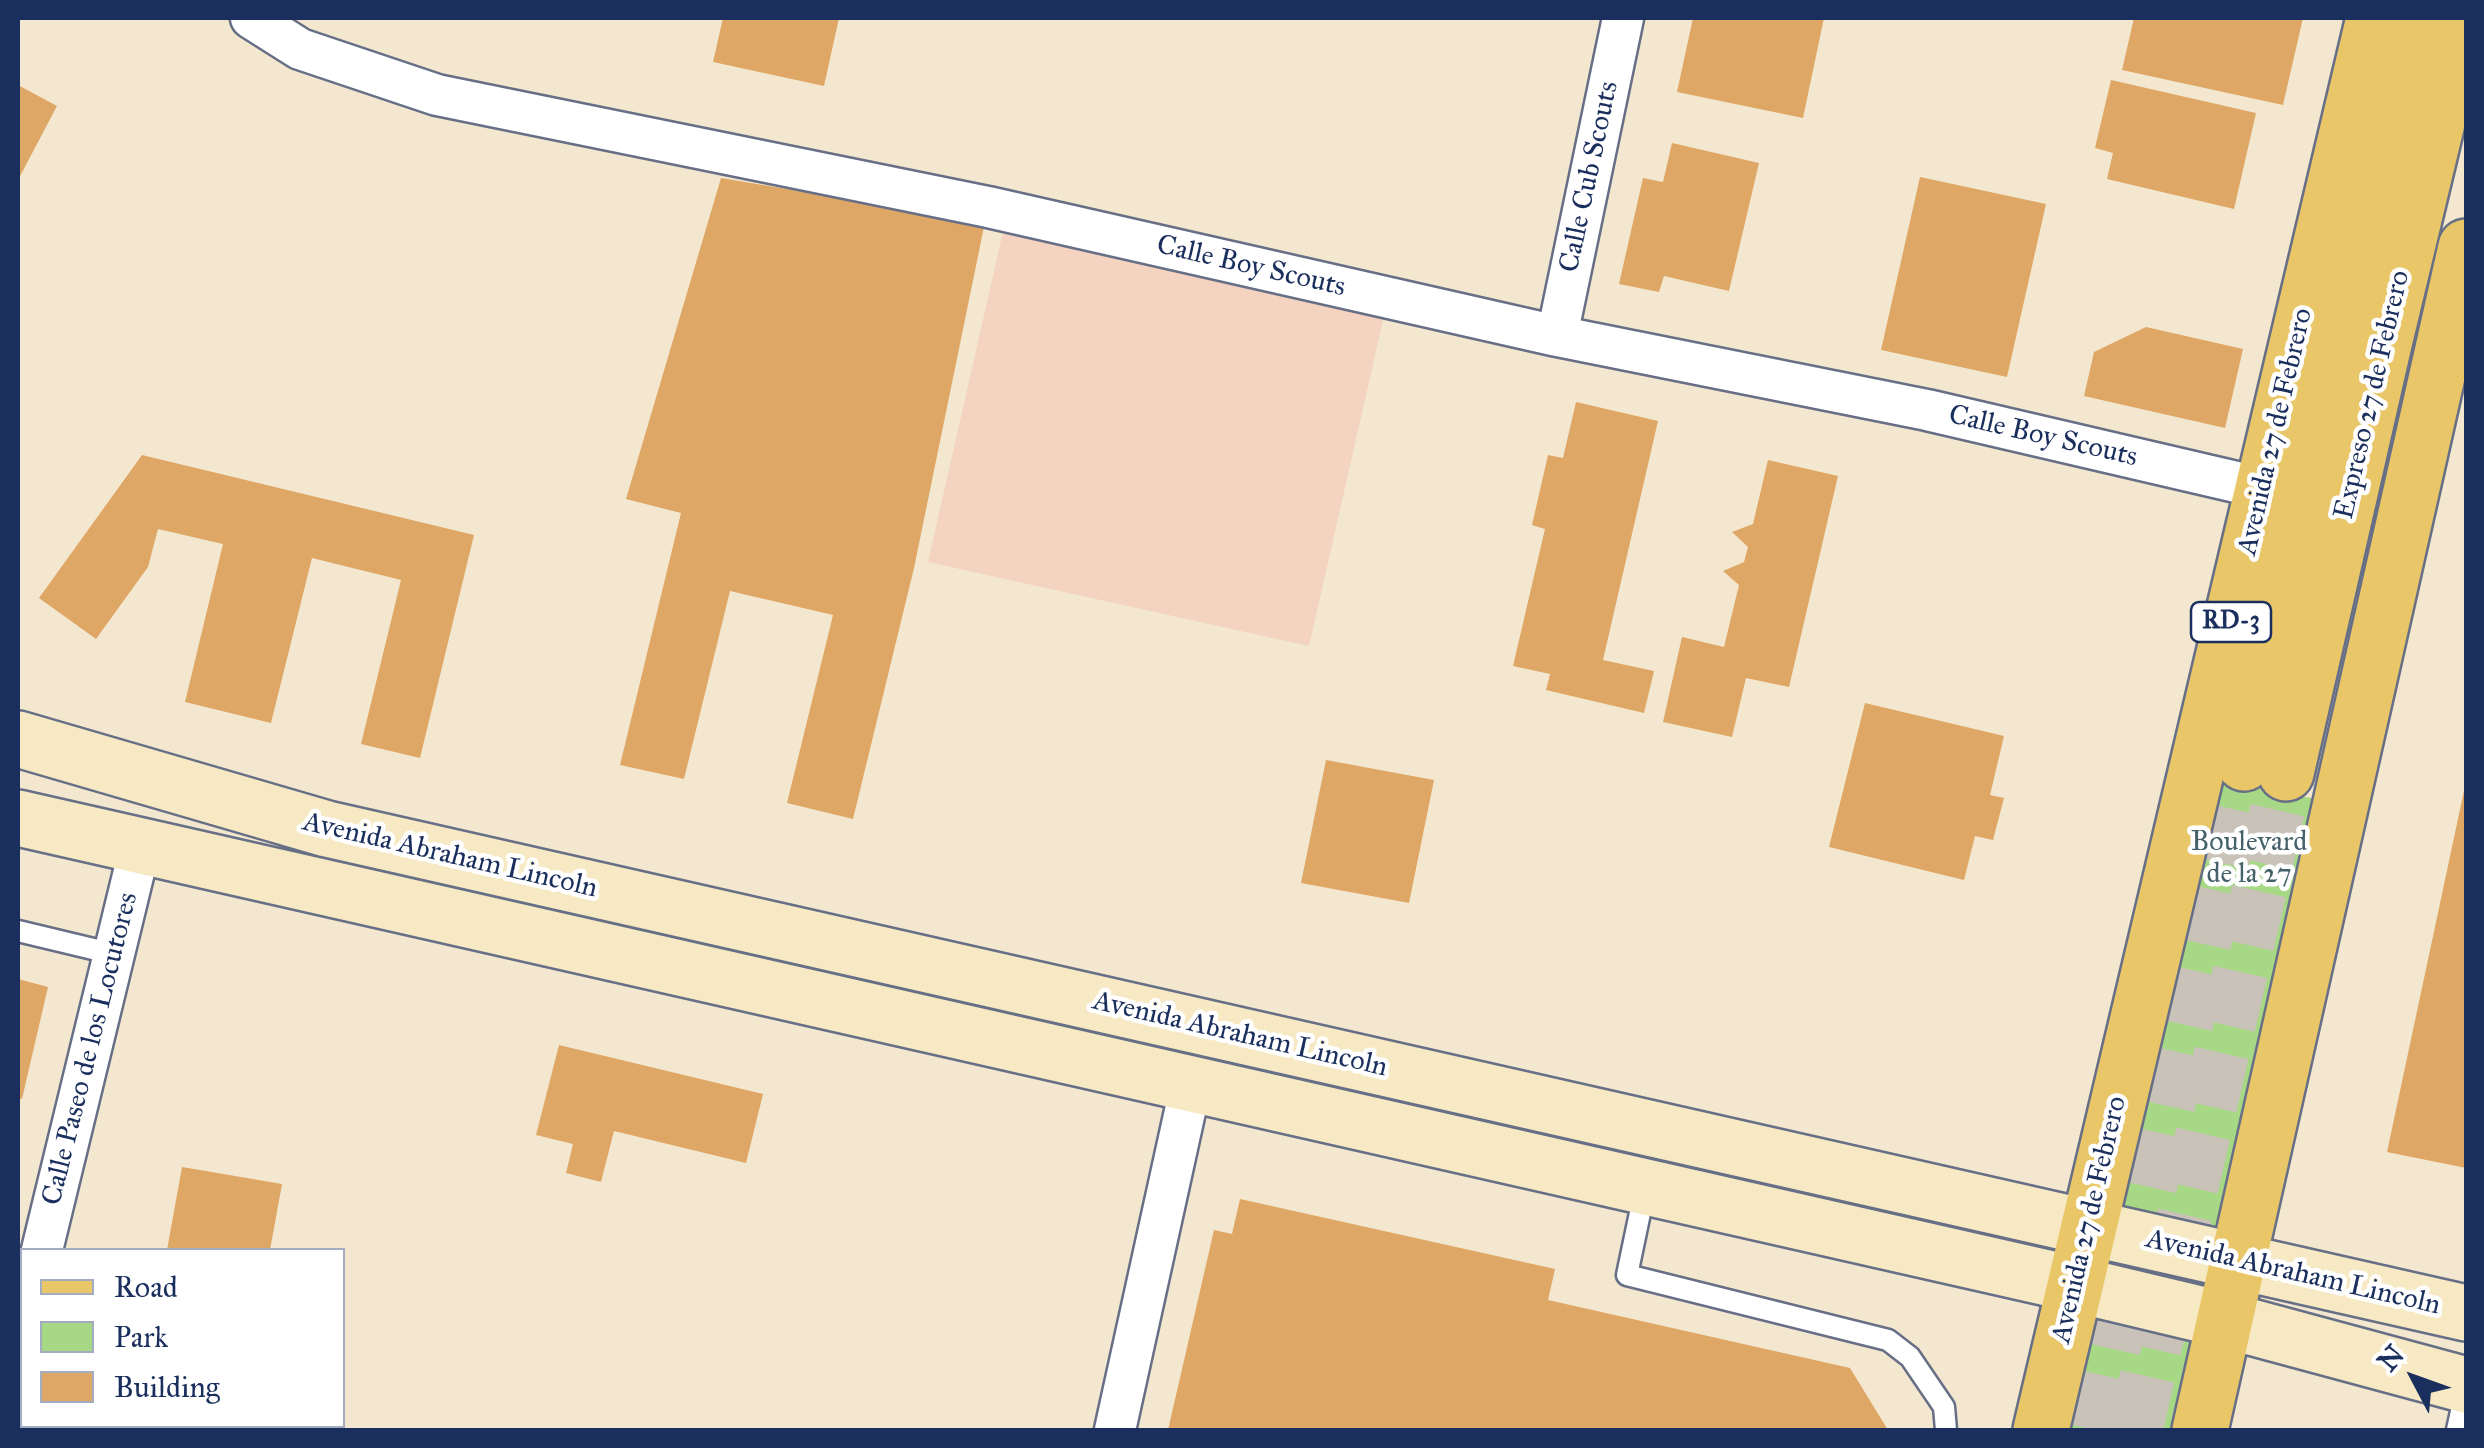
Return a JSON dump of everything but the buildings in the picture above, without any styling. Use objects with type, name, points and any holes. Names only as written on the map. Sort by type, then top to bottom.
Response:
[{"type":"main road","name":"Avenida 27 de Febrero","points":[[2041,1430],[2374,18]]},
{"type":"main road","name":"Expreso 27 de Febrero","points":[[2420,18],[2265,768],[2384,344],[2462,18]]},
{"type":"main road","points":[[2200,1430],[2466,247]]},
{"type":"main road","name":"Avenida Abraham Lincoln","points":[[22,736],[326,829],[2466,1313]]},
{"type":"main road","points":[[18,818],[2074,1284],[2225,1320],[2466,1387]]},
{"type":"street","name":"Calle Boy Scouts","points":[[252,18],[300,49],[437,95],[988,208],[1558,336],[1927,410],[2262,488]]},
{"type":"street","name":"Calle Cub Scouts","points":[[1558,336],[1624,18]]},
{"type":"street","name":"Calle Paseo de los Locutores","points":[[42,1248],[140,847]]},
{"type":"street","points":[[1115,1430],[1191,1084]]},
{"type":"lane","points":[[18,931],[114,954]]},
{"type":"lane","points":[[1645,1187],[1627,1274],[1888,1340],[1910,1358],[1944,1406],[1946,1430]]},
{"type":"lane","points":[[2457,1430],[2466,1387]]},
{"type":"shaded area","points":[[1005,223],[1386,307],[1309,646],[928,562]]},
{"type":"green space","name":"Boulevard de la 27","points":[[2206,779],[2323,800],[2177,1430],[2060,1430]]},
{"type":"tunnel","points":[[2095,1430],[2244,763]]},
{"type":"tunnel","points":[[2135,1430],[2286,773]]}]
